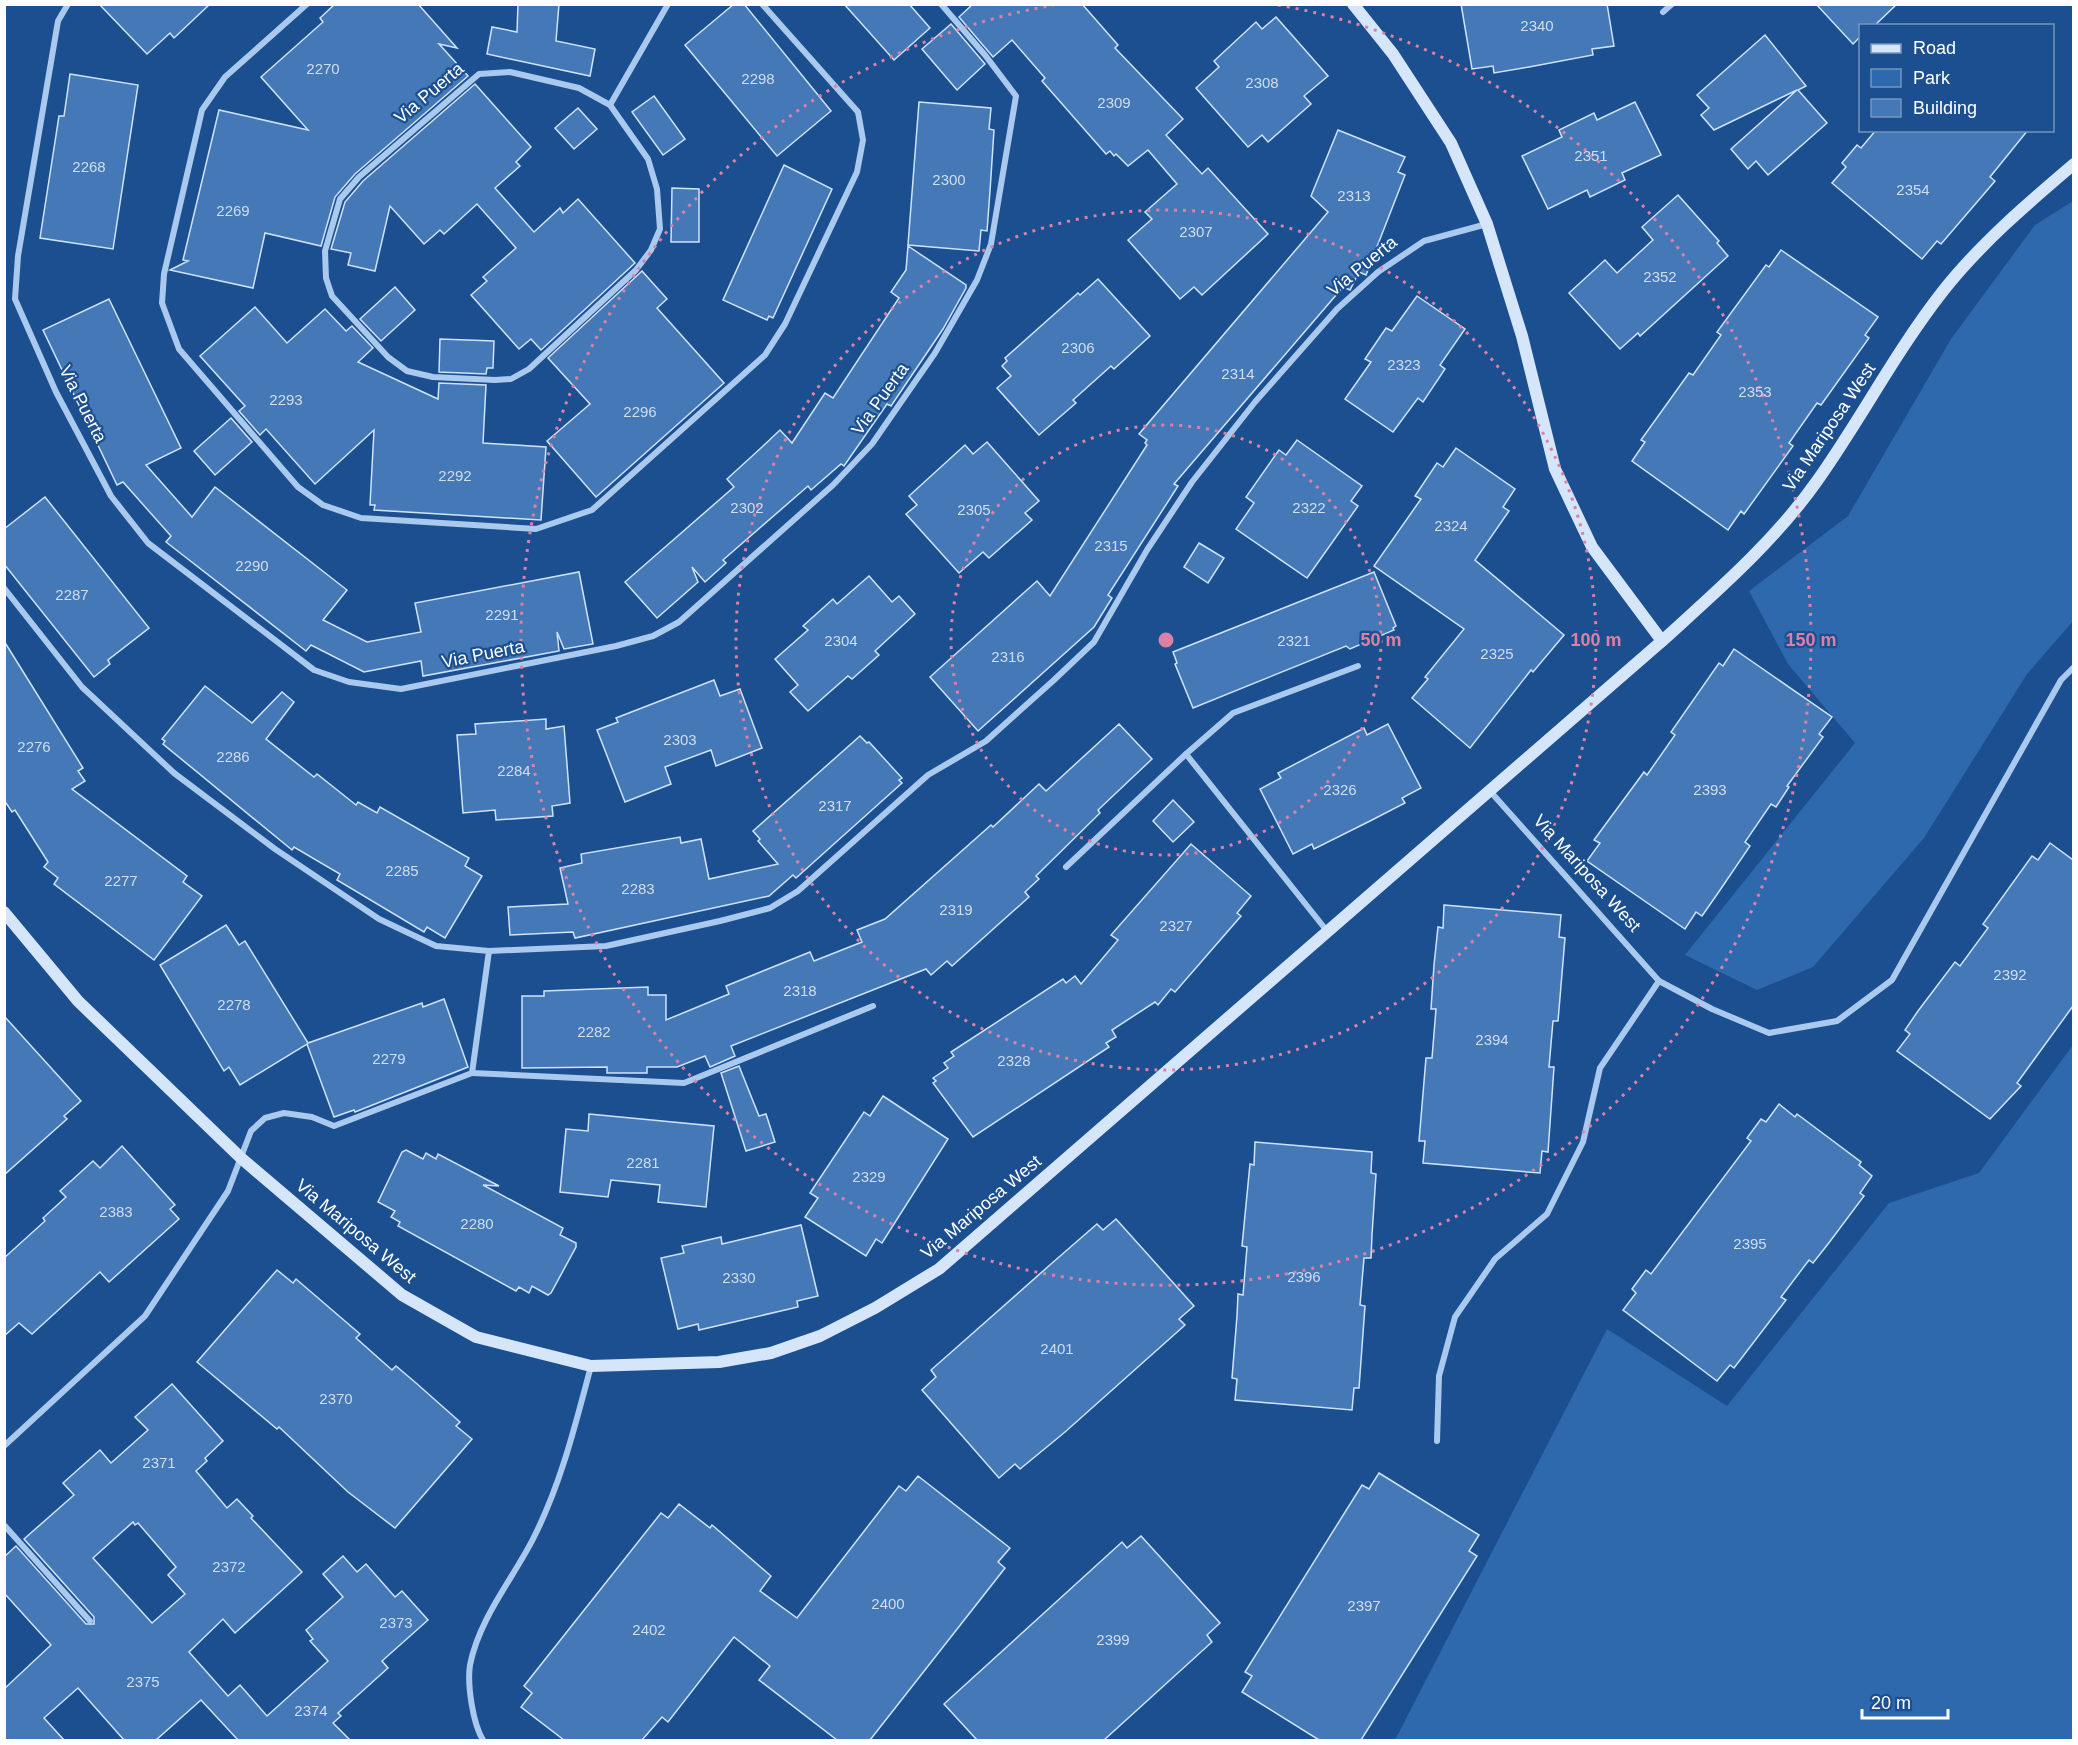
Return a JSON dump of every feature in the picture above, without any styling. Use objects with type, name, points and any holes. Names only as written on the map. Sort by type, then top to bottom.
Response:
[{"type":"street","name":"Via Puerta","points":[[68,4],[58,21],[18,256],[15,299],[56,392],[111,496],[148,543],[314,670],[349,682],[400,689],[616,646],[653,636],[679,622],[833,485],[872,444],[935,353],[977,280],[991,244],[1016,96],[985,55],[941,4]]},
{"type":"street","points":[[307,4],[225,77],[202,110],[164,274],[162,303],[179,349],[298,487],[323,505],[361,518],[536,529],[592,510],[765,355],[785,324],[857,172],[863,140],[858,112],[762,4]]},
{"type":"street","points":[[610,105],[668,4]]},
{"type":"street","points":[[1353,4],[1393,54],[1451,143],[1487,224],[1522,336],[1555,470],[1592,547],[1662,641]]},
{"type":"street","points":[[1663,12],[1672,4]]},
{"type":"street","name":"Via Puerta","points":[[510,72],[579,88],[610,105],[648,159],[657,189],[660,230],[651,250],[636,270],[529,369],[511,379],[495,380],[433,377],[407,371],[388,357],[332,296],[326,278],[325,251],[340,198],[359,177],[479,74],[510,72]]},
{"type":"street","name":"Via Mariposa West","points":[[4,912],[78,1001],[241,1158],[402,1295],[476,1337],[591,1366],[719,1362],[771,1353],[820,1336],[875,1308],[939,1269],[1662,641],[1756,554],[1817,482],[1871,396],[1944,290],[2014,216],[2073,164]]},
{"type":"street","name":"Via Puerta","points":[[4,588],[82,687],[174,773],[265,843],[379,919],[426,942],[436,946],[489,951],[606,946],[770,908],[798,891],[928,775],[986,741],[1094,642],[1147,550],[1191,482],[1255,402],[1336,309],[1378,272],[1424,241],[1487,224]]},
{"type":"street","points":[[1066,867],[1233,713],[1358,666]]},
{"type":"street","name":"Via Mariposa West","points":[[1489,790],[1659,981],[1712,1009],[1769,1033],[1837,1020],[1892,980],[2061,680],[2073,667]]},
{"type":"street","points":[[1186,754],[1327,931]]},
{"type":"street","points":[[472,1073],[489,951]]},
{"type":"street","points":[[1437,1441],[1439,1376],[1455,1317],[1495,1259],[1547,1214],[1583,1142],[1600,1068],[1659,981]]},
{"type":"street","points":[[4,1446],[145,1316],[222,1201],[251,1131],[265,1118],[284,1113],[312,1117],[334,1126],[472,1073],[684,1083],[873,1006]]},
{"type":"street","points":[[483,1740],[475,1727],[470,1666],[486,1621],[533,1539],[566,1461],[591,1366]]},
{"type":"street","points":[[4,1525],[90,1621]]},
{"type":"green space","points":[[2073,201],[2073,621],[2027,674],[1924,838],[1813,967],[1757,990],[1685,955],[1855,743],[1788,664],[1749,591],[1848,516],[1951,339],[2035,225]]},
{"type":"green space","points":[[2073,1045],[2073,1740],[1395,1740],[1607,1329],[1727,1406],[1889,1203],[1979,1173]]},
{"type":"building","points":[[99,4],[210,4],[174,38],[170,33],[147,54]]},
{"type":"building","points":[[335,4],[418,4],[457,48],[439,44],[468,76],[355,174],[335,197],[321,246],[265,233],[253,288],[170,270],[188,261],[183,260],[219,110],[308,130],[261,77],[323,22],[320,18]]},
{"type":"building","points":[[518,4],[559,4],[556,41],[595,49],[590,76],[487,54],[492,27],[517,32]]},
{"type":"building","points":[[734,4],[744,4],[831,111],[777,156],[685,45]]},
{"type":"building","points":[[844,4],[909,4],[930,28],[894,60]]},
{"type":"building","points":[[973,4],[1082,4],[1118,45],[1115,48],[1183,119],[1166,135],[1202,174],[1208,168],[1268,234],[1202,295],[1194,287],[1180,299],[1128,240],[1152,219],[1145,212],[1177,184],[1148,150],[1128,166],[1116,154],[1114,156],[1110,151],[1106,154],[1042,81],[1045,78],[1012,40],[993,57],[959,17]]},
{"type":"building","points":[[1461,4],[1607,4],[1614,46],[1592,49],[1593,55],[1494,73],[1493,66],[1472,69]]},
{"type":"building","points":[[1816,4],[1897,4],[1876,24],[1859,24],[1859,38],[1853,44]]},
{"type":"building","points":[[1276,17],[1328,76],[1304,96],[1311,104],[1268,142],[1262,135],[1248,147],[1196,88],[1219,67],[1214,61],[1256,22],[1262,29]]},
{"type":"building","points":[[951,24],[985,64],[957,90],[922,49]]},
{"type":"building","points":[[1765,35],[1806,86],[1798,90],[1827,123],[1768,175],[1756,161],[1748,169],[1731,149],[1797,90],[1714,130],[1701,115],[1709,108],[1697,95]]},
{"type":"building","points":[[70,74],[138,85],[113,249],[40,238],[59,116],[64,116]]},
{"type":"building","points":[[475,84],[531,147],[516,162],[520,166],[495,188],[534,232],[560,208],[563,213],[578,199],[635,263],[541,350],[531,339],[519,349],[471,295],[487,281],[483,277],[516,248],[477,204],[444,234],[440,230],[424,244],[390,206],[375,271],[348,265],[351,253],[331,249],[345,202],[363,181]]},
{"type":"building","points":[[654,96],[685,139],[663,155],[632,112]]},
{"type":"building","points":[[919,102],[991,108],[989,129],[994,130],[987,231],[981,230],[979,251],[908,245]]},
{"type":"building","points":[[1635,102],[1661,155],[1622,173],[1625,180],[1590,197],[1587,190],[1548,209],[1522,156],[1562,137],[1559,130],[1594,113],[1597,120]]},
{"type":"building","points":[[578,108],[597,129],[574,149],[555,128]]},
{"type":"building","points":[[1338,130],[1405,157],[1398,172],[1405,175],[1366,275],[1359,272],[1350,290],[1343,287],[1174,484],[1178,486],[1108,595],[1112,598],[1094,627],[978,731],[930,677],[1037,581],[1050,596],[1147,445],[1145,443],[1147,440],[1139,434],[1328,212],[1311,196]]},
{"type":"building","points":[[1874,132],[2026,132],[1990,177],[1995,181],[1941,244],[1937,241],[1922,259],[1832,183],[1846,167],[1842,163],[1857,145],[1861,148]]},
{"type":"building","points":[[784,165],[832,189],[773,318],[769,316],[767,320],[723,300]]},
{"type":"building","points":[[672,188],[699,189],[699,242],[671,242]]},
{"type":"building","points":[[1678,195],[1719,241],[1717,243],[1728,256],[1640,336],[1638,333],[1620,349],[1569,293],[1605,260],[1617,273],[1653,240],[1642,227]]},
{"type":"building","points":[[908,246],[966,285],[943,329],[891,406],[887,404],[844,466],[841,464],[811,490],[808,486],[723,560],[726,563],[705,582],[692,567],[698,582],[657,618],[625,582],[734,487],[727,479],[780,430],[792,443],[825,393],[833,398],[899,298],[891,292],[906,270]]},
{"type":"building","points":[[1781,250],[1878,317],[1865,335],[1869,338],[1821,405],[1817,403],[1789,443],[1793,446],[1744,514],[1741,511],[1728,530],[1632,461],[1645,442],[1641,440],[1689,373],[1693,375],[1721,335],[1717,332],[1766,265],[1769,267]]},
{"type":"building","points":[[642,271],[667,299],[657,308],[724,383],[596,497],[547,441],[590,404],[548,358]]},
{"type":"building","points":[[1098,279],[1150,336],[1114,369],[1111,366],[1073,400],[1076,403],[1039,435],[997,388],[1011,376],[1002,366],[1007,361],[1005,358],[1078,293],[1080,295]]},
{"type":"building","points":[[395,287],[415,310],[381,341],[360,319]]},
{"type":"building","points":[[1417,296],[1465,329],[1440,365],[1445,369],[1423,402],[1418,398],[1393,432],[1345,399],[1371,362],[1365,359],[1386,328],[1392,331]]},
{"type":"building","points":[[109,299],[181,448],[146,465],[192,517],[215,487],[347,590],[323,620],[367,642],[421,632],[415,603],[579,572],[593,644],[564,649],[557,632],[559,651],[423,676],[421,661],[364,672],[311,645],[306,651],[166,542],[171,536],[123,482],[117,485],[43,330]]},
{"type":"building","points":[[255,307],[287,343],[325,309],[346,331],[352,326],[373,348],[358,362],[438,399],[439,383],[486,385],[483,443],[546,447],[541,520],[374,510],[375,505],[370,505],[374,430],[315,484],[266,429],[260,435],[239,411],[245,406],[200,356]]},
{"type":"building","points":[[440,339],[494,341],[493,368],[487,368],[486,374],[439,372]]},
{"type":"building","points":[[231,418],[252,442],[215,475],[194,451]]},
{"type":"building","points":[[1297,440],[1362,486],[1351,501],[1358,506],[1307,578],[1236,529],[1254,503],[1246,497],[1279,450],[1286,455]]},
{"type":"building","points":[[987,442],[1039,501],[1025,513],[1032,520],[989,558],[983,552],[959,573],[906,514],[917,505],[909,496],[965,445],[973,454]]},
{"type":"building","points":[[1456,448],[1515,489],[1503,507],[1509,511],[1475,560],[1564,635],[1533,672],[1531,670],[1470,748],[1412,698],[1428,679],[1425,677],[1464,629],[1374,566],[1421,499],[1415,496],[1437,463],[1443,467]]},
{"type":"building","points":[[45,497],[149,628],[108,660],[110,664],[94,677],[4,564],[4,529]]},
{"type":"building","points":[[1199,543],[1224,558],[1208,583],[1184,567]]},
{"type":"building","points":[[1374,572],[1396,626],[1394,630],[1350,649],[1346,646],[1193,708],[1175,664],[1177,663],[1173,652]]},
{"type":"building","points":[[869,576],[892,602],[899,596],[915,614],[875,651],[879,655],[852,679],[848,676],[808,711],[790,692],[798,685],[775,659],[808,630],[803,626],[833,599],[837,604]]},
{"type":"building","points":[[4,641],[83,768],[78,771],[85,781],[72,789],[187,876],[183,882],[202,896],[154,960],[54,884],[58,878],[44,867],[48,862],[15,810],[12,812],[4,800]]},
{"type":"building","points":[[1734,649],[1832,717],[1819,734],[1823,737],[1787,786],[1789,787],[1776,807],[1771,804],[1745,842],[1750,846],[1718,893],[1702,916],[1696,912],[1685,929],[1587,861],[1600,843],[1594,840],[1644,772],[1647,775],[1675,735],[1671,732],[1719,663],[1723,666]]},
{"type":"building","points":[[714,680],[720,696],[740,689],[762,748],[716,766],[711,750],[665,767],[671,784],[625,802],[597,730],[618,722],[616,718]]},
{"type":"building","points":[[205,686],[252,723],[282,692],[294,702],[266,739],[314,777],[317,774],[356,805],[358,802],[377,813],[380,807],[469,858],[465,866],[482,876],[445,938],[427,927],[424,932],[337,880],[340,874],[294,847],[292,850],[163,744],[165,741],[162,739]]},
{"type":"building","points":[[546,719],[546,729],[564,726],[570,803],[552,806],[553,816],[496,820],[495,810],[463,813],[457,735],[476,734],[475,724]]},
{"type":"building","points":[[1119,724],[1152,759],[1098,810],[1100,813],[1036,876],[1039,879],[1025,892],[1029,897],[952,966],[947,961],[931,975],[926,969],[731,1046],[735,1056],[710,1067],[705,1056],[677,1067],[647,1067],[647,1073],[607,1073],[607,1067],[522,1068],[522,996],[544,996],[544,991],[648,987],[648,995],[666,995],[666,1020],[729,994],[726,986],[810,952],[814,961],[862,942],[857,930],[885,919],[991,825],[993,827],[1039,784],[1046,791]]},
{"type":"building","points":[[1388,724],[1421,788],[1402,798],[1405,803],[1314,849],[1312,844],[1293,854],[1260,789],[1281,778],[1278,773],[1364,728],[1367,735]]},
{"type":"building","points":[[860,736],[867,743],[869,742],[902,778],[899,780],[902,783],[796,878],[793,875],[769,896],[575,938],[573,932],[510,935],[508,907],[568,904],[560,868],[582,863],[581,854],[680,837],[681,843],[701,839],[709,879],[778,864],[758,841],[760,839],[753,831]]},
{"type":"building","points":[[1173,800],[1194,822],[1173,842],[1153,821]]},
{"type":"building","points":[[2050,843],[2073,860],[2073,1006],[2017,1083],[2021,1086],[1990,1119],[1897,1051],[1910,1034],[1905,1030],[1918,1011],[1955,962],[1960,966],[1988,928],[1983,924],[2032,856],[2038,860]]},
{"type":"building","points":[[1191,844],[1251,896],[1237,913],[1241,916],[1175,992],[1171,989],[1158,1005],[1155,1002],[1112,1030],[1116,1037],[1106,1043],[1109,1047],[973,1137],[933,1083],[936,1081],[933,1078],[948,1068],[944,1063],[954,1056],[951,1052],[1063,979],[1066,983],[1075,976],[1081,984],[1118,940],[1111,935]]},
{"type":"building","points":[[1444,905],[1561,915],[1559,937],[1565,938],[1558,1021],[1553,1021],[1549,1067],[1554,1067],[1548,1152],[1542,1151],[1540,1173],[1423,1163],[1425,1141],[1419,1141],[1426,1058],[1432,1058],[1436,1009],[1431,1009],[1434,965],[1438,927],[1443,928]]},
{"type":"building","points":[[226,925],[239,945],[245,941],[308,1043],[422,1003],[423,1007],[444,999],[468,1067],[355,1112],[354,1110],[334,1117],[307,1044],[240,1085],[229,1067],[224,1071],[160,965]]},
{"type":"building","points":[[4,1016],[81,1101],[64,1116],[67,1119],[4,1175]]},
{"type":"building","points":[[739,1066],[759,1116],[766,1114],[775,1142],[746,1151],[721,1073]]},
{"type":"building","points":[[883,1096],[948,1139],[882,1243],[876,1239],[866,1256],[805,1217],[818,1198],[810,1193],[864,1112],[870,1116]]},
{"type":"building","points":[[1779,1104],[1795,1117],[1797,1114],[1861,1162],[1859,1165],[1872,1176],[1860,1193],[1864,1196],[1828,1244],[1813,1263],[1809,1260],[1781,1297],[1786,1300],[1734,1368],[1730,1365],[1717,1381],[1623,1310],[1636,1293],[1632,1289],[1646,1270],[1651,1274],[1751,1141],[1747,1138],[1761,1119],[1766,1122]]},
{"type":"building","points":[[589,1114],[714,1126],[706,1207],[658,1202],[660,1185],[611,1180],[608,1197],[560,1192],[566,1129],[588,1131]]},
{"type":"building","points":[[1255,1142],[1372,1152],[1371,1173],[1376,1174],[1371,1258],[1364,1258],[1360,1305],[1365,1306],[1359,1388],[1354,1388],[1352,1410],[1235,1400],[1237,1379],[1232,1378],[1238,1294],[1243,1295],[1247,1247],[1242,1246],[1250,1164],[1254,1165]]},
{"type":"building","points":[[122,1146],[175,1205],[170,1209],[179,1219],[109,1282],[100,1272],[32,1334],[19,1323],[4,1336],[4,1258],[45,1221],[43,1218],[66,1197],[60,1191],[93,1161],[100,1168]]},
{"type":"building","points":[[406,1150],[423,1159],[426,1153],[436,1159],[438,1154],[499,1186],[483,1185],[563,1228],[560,1235],[576,1243],[576,1247],[551,1293],[548,1295],[532,1286],[529,1293],[519,1287],[516,1291],[398,1226],[400,1222],[391,1217],[395,1211],[378,1202],[402,1152]]},
{"type":"building","points":[[1116,1219],[1194,1306],[1179,1319],[1185,1325],[1065,1432],[1020,1469],[1015,1464],[999,1478],[922,1390],[936,1377],[931,1370],[1097,1224],[1103,1230]]},
{"type":"building","points":[[801,1225],[818,1296],[797,1301],[798,1307],[699,1330],[698,1324],[678,1329],[661,1258],[684,1253],[682,1246],[721,1237],[722,1244]]},
{"type":"building","points":[[277,1270],[293,1283],[296,1279],[360,1334],[356,1338],[392,1370],[396,1366],[416,1383],[460,1422],[456,1426],[472,1439],[395,1528],[348,1492],[279,1427],[277,1429],[197,1362]]},
{"type":"building","points":[[172,1384],[223,1441],[205,1458],[207,1461],[196,1471],[227,1508],[237,1499],[253,1516],[251,1518],[302,1572],[235,1633],[223,1619],[189,1652],[228,1696],[240,1685],[267,1716],[328,1661],[310,1641],[313,1639],[306,1630],[343,1597],[323,1574],[343,1556],[357,1572],[366,1564],[395,1597],[402,1591],[428,1620],[382,1661],[388,1668],[338,1713],[341,1716],[333,1723],[350,1740],[238,1740],[201,1700],[156,1740],[124,1740],[78,1688],[44,1718],[64,1740],[4,1740],[4,1689],[51,1645],[4,1593],[4,1557],[16,1546],[86,1624],[94,1624],[94,1617],[24,1539],[74,1495],[63,1483],[100,1450],[111,1463],[148,1430],[135,1417]],"holes":[[[133,1522],[135,1525],[138,1523],[176,1567],[168,1575],[185,1594],[152,1623],[93,1558]]]},
{"type":"building","points":[[1379,1473],[1479,1535],[1469,1551],[1477,1556],[1361,1740],[1319,1740],[1242,1692],[1252,1676],[1245,1672],[1362,1485],[1369,1489]]},
{"type":"building","points":[[918,1476],[1010,1548],[998,1562],[1005,1568],[870,1740],[837,1740],[759,1680],[770,1666],[734,1637],[668,1722],[662,1717],[642,1740],[564,1740],[521,1707],[532,1693],[524,1686],[661,1513],[668,1518],[679,1504],[710,1528],[712,1525],[771,1576],[760,1591],[797,1618],[899,1486],[906,1491]]},
{"type":"building","points":[[1141,1536],[1220,1623],[1207,1635],[1212,1642],[1104,1740],[977,1740],[944,1704],[1122,1542],[1127,1548]]}]
